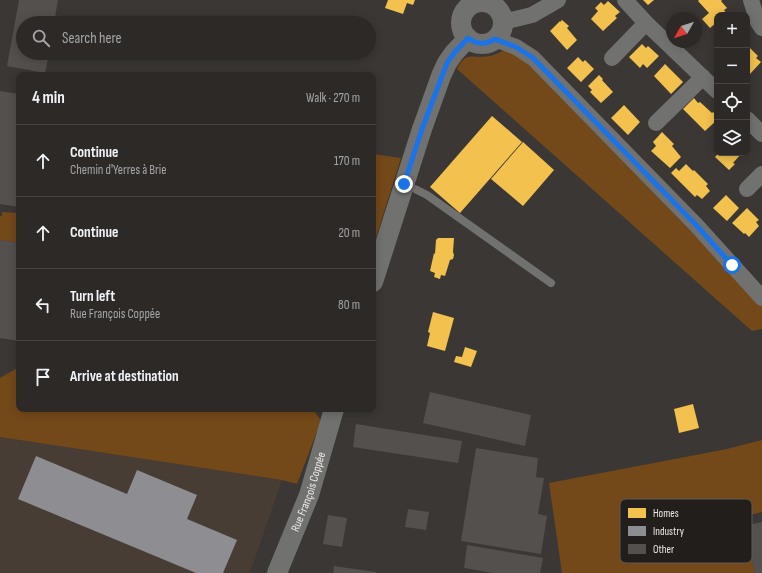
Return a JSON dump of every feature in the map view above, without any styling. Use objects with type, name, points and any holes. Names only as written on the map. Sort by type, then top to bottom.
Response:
[{"type":"street","points":[[499,30],[501,15],[492,4],[485,2],[478,1],[472,4],[467,8],[461,20],[464,33],[468,38],[478,44],[484,44],[499,30],[558,0]]},
{"type":"street","points":[[625,0],[646,23],[714,88]]},
{"type":"street","points":[[751,0],[758,22],[762,28]]},
{"type":"street","points":[[612,58],[646,23]]},
{"type":"street","points":[[499,30],[516,47],[533,58],[697,226],[762,298]]},
{"type":"street","points":[[376,273],[422,129],[447,63],[468,38]]},
{"type":"street","points":[[656,123],[703,77]]},
{"type":"street","points":[[748,120],[762,134]]},
{"type":"street","points":[[747,189],[762,174]]},
{"type":"street","name":"Rue François Coppée","points":[[277,573],[309,495],[333,412]]},
{"type":"lane","points":[[404,184],[427,195],[551,283]]},
{"type":"shaded area","points":[[505,50],[523,59],[762,304],[762,329],[752,331],[457,69],[460,63],[467,57],[490,56]]},
{"type":"shaded area","points":[[376,154],[401,158],[376,238]]},
{"type":"shaded area","points":[[2,212],[16,213],[16,243],[0,240],[0,216],[2,216]]},
{"type":"shaded area","points":[[16,369],[16,412],[315,412],[321,421],[297,484],[282,480],[0,437],[0,378]]},
{"type":"shaded area","points":[[0,437],[282,480],[250,573],[0,573]]},
{"type":"shaded area","points":[[762,440],[762,512],[752,514],[752,499],[620,499],[620,563],[752,563],[752,561],[755,573],[562,573],[549,483],[727,449]]},
{"type":"building: Homes","points":[[388,0],[415,0],[413,5],[407,3],[403,14],[385,8]]},
{"type":"building: Homes","points":[[643,0],[654,0],[648,5]]},
{"type":"building: Homes","points":[[722,0],[721,1],[727,8],[724,10],[726,12],[714,12],[714,25],[710,28],[702,19],[709,13],[698,1]]},
{"type":"building: Homes","points":[[608,1],[620,12],[615,16],[617,18],[603,31],[591,19],[598,11],[595,8],[601,2],[604,5]]},
{"type":"building: Homes","points":[[562,20],[569,26],[567,28],[577,40],[567,50],[550,31]]},
{"type":"building: Homes","points":[[642,44],[646,48],[648,46],[659,56],[647,68],[643,64],[640,68],[629,57]]},
{"type":"building: Homes","points":[[750,48],[758,56],[756,58],[761,62],[750,74]]},
{"type":"building: Homes","points":[[578,57],[583,62],[585,60],[594,69],[581,82],[567,68]]},
{"type":"building: Homes","points":[[665,64],[683,82],[671,94],[654,76]]},
{"type":"building: Homes","points":[[599,75],[613,92],[601,103],[590,92],[592,90],[588,86]]},
{"type":"building: Homes","points":[[694,98],[698,103],[700,102],[712,113],[714,113],[714,123],[705,131],[683,109]]},
{"type":"building: Homes","points":[[624,105],[640,122],[628,135],[611,118]]},
{"type":"building: Homes","points":[[492,116],[522,142],[460,213],[430,187]]},
{"type":"building: Homes","points":[[662,132],[674,144],[672,146],[681,157],[670,168],[651,151],[656,146],[653,142]]},
{"type":"building: Homes","points":[[523,142],[554,170],[523,206],[491,179]]},
{"type":"building: Homes","points":[[739,156],[733,163],[735,164],[729,170],[715,157]]},
{"type":"building: Homes","points":[[686,164],[708,184],[706,186],[710,191],[702,199],[697,195],[695,197],[671,173],[676,168],[679,171]]},
{"type":"building: Homes","points":[[726,195],[739,208],[727,221],[713,208]]},
{"type":"building: Homes","points":[[747,208],[759,220],[756,222],[759,226],[749,237],[732,223]]},
{"type":"building: Homes","points":[[438,238],[454,238],[453,259],[450,260],[445,276],[441,275],[440,279],[434,277],[435,273],[430,271],[434,253],[435,254],[436,240]]},
{"type":"building: Homes","points":[[433,312],[454,318],[445,351],[427,346],[430,333],[428,332]]},
{"type":"building: Homes","points":[[465,347],[477,351],[471,367],[454,362],[456,356],[462,357]]},
{"type":"building: Homes","points":[[693,404],[699,428],[679,433],[674,409]]},
{"type":"building: Industry","points":[[36,456],[127,494],[137,470],[197,495],[187,519],[237,540],[223,573],[196,573],[18,499]]},
{"type":"building: Other","points":[[19,0],[58,0],[55,16],[16,16]]},
{"type":"building: Other","points":[[16,16],[16,60],[48,60],[45,72],[7,66]]},
{"type":"building: Other","points":[[0,91],[16,94],[16,207],[0,204]]},
{"type":"building: Other","points":[[0,240],[16,243],[16,341],[0,338]]},
{"type":"building: Other","points":[[430,392],[531,415],[525,446],[423,423]]},
{"type":"building: Other","points":[[356,424],[462,441],[458,463],[353,447]]},
{"type":"building: Other","points":[[476,448],[538,458],[536,477],[544,478],[538,514],[547,516],[541,554],[461,541]]},
{"type":"building: Other","points":[[408,509],[429,512],[426,530],[405,527]]},
{"type":"building: Other","points":[[328,515],[347,518],[342,547],[323,544]]},
{"type":"building: Other","points":[[762,522],[762,573],[755,573],[752,561],[752,524]]},
{"type":"building: Other","points":[[467,545],[543,558],[540,573],[493,573],[464,568]]},
{"type":"building: Other","points":[[334,566],[376,572],[376,573],[333,573]]},
{"type":"route","points":[[404,184],[422,129],[447,63],[468,38],[478,44],[484,44],[495,39],[516,47],[533,58],[697,226],[732,265]]}]
